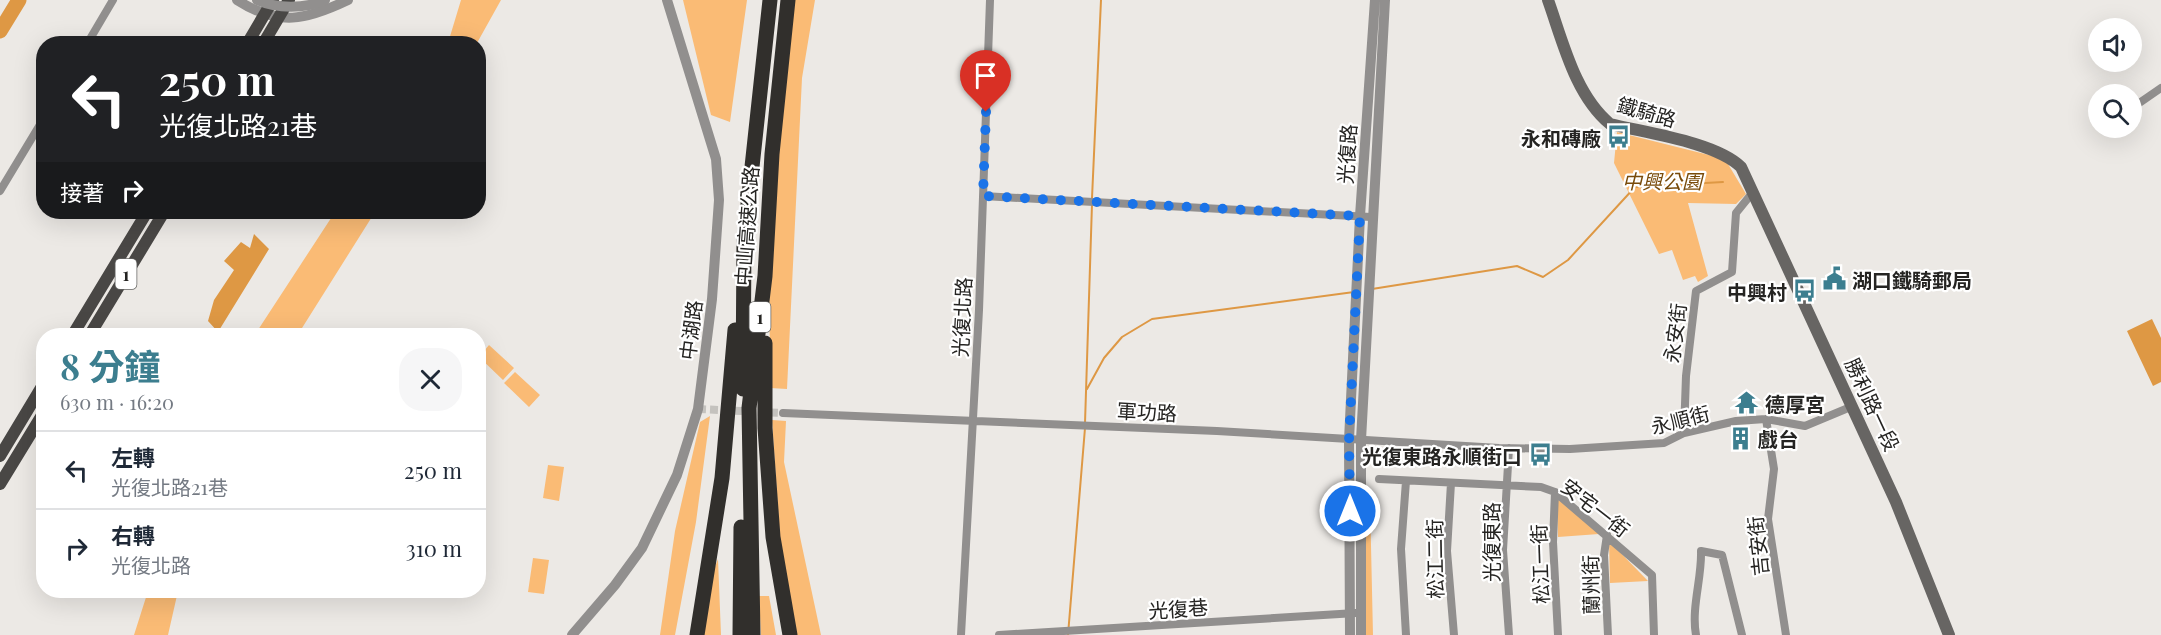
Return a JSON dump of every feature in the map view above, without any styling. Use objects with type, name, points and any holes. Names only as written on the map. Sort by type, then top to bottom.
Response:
[{"type":"highway","name":"中山高速公路","points":[[740,635],[744,241],[770,0]]},
{"type":"highway","name":"中山高速公路","points":[[753,635],[749,408],[765,276],[772,154],[788,0]]},
{"type":"highway","points":[[697,635],[722,478],[744,241]]},
{"type":"highway","points":[[765,276],[765,428],[773,537],[790,635]]},
{"type":"main road","points":[[252,36],[273,0]]},
{"type":"main road","points":[[268,36],[289,0]]},
{"type":"main road","name":"鐵騎路","points":[[1548,0],[1580,84],[1599,115],[1610,124],[1729,156],[1741,167],[1753,192]]},
{"type":"main road","name":"勝利路一段","points":[[1753,192],[1896,502],[1949,635]]},
{"type":"main road","name":"1","points":[[77,328],[143,219]]},
{"type":"main road","name":"1","points":[[94,328],[157,219]]},
{"type":"main road","points":[[0,456],[36,396]]},
{"type":"main road","points":[[0,484],[36,425]]},
{"type":"street","points":[[92,36],[113,0]]},
{"type":"street","points":[[237,0],[264,15],[294,19],[317,15],[348,0]]},
{"type":"street","points":[[257,0],[275,6],[295,7],[325,0]]},
{"type":"street","name":"中湖路","points":[[572,635],[615,585],[642,548],[677,475],[698,409],[712,299],[719,200],[716,159],[667,0]]},
{"type":"street","name":"光復北路","points":[[961,635],[979,310],[990,0]]},
{"type":"street","name":"光復路","points":[[1361,635],[1354,613],[1349,440],[1356,297],[1362,282],[1375,0]]},
{"type":"street","name":"光復路","points":[[1365,216],[1385,0]]},
{"type":"street","points":[[2142,101],[2161,88]]},
{"type":"street","points":[[0,191],[36,131]]},
{"type":"street","name":"永安街","points":[[1684,434],[1686,376],[1696,291],[1732,272],[1736,213],[1753,192]]},
{"type":"street","points":[[983,196],[1365,216]]},
{"type":"street","name":"光復路","points":[[1350,635],[1354,613],[1367,297],[1362,282]]},
{"type":"street","name":"永順街","points":[[1509,448],[1635,447],[1664,443],[1684,434],[1736,422],[1766,419],[1805,426],[1853,406]]},
{"type":"street","name":"軍功路","points":[[783,413],[971,422],[1072,424],[1509,448]]},
{"type":"street","name":"吉安街","points":[[1766,419],[1774,469],[1768,519],[1786,635]]},
{"type":"street","name":"光復東路","points":[[1509,448],[1503,550],[1509,635]]},
{"type":"street","name":"安宅一街","points":[[1379,479],[1541,487],[1555,492],[1652,575],[1654,635]]},
{"type":"street","points":[[1406,481],[1401,549],[1406,635]]},
{"type":"street","name":"松江二街","points":[[1451,483],[1447,552],[1454,635]]},
{"type":"street","name":"松江一街","points":[[1555,492],[1553,542],[1558,635]]},
{"type":"street","name":"蘭州街","points":[[1607,535],[1604,555],[1608,635]]},
{"type":"street","points":[[1696,635],[1694,625],[1702,572],[1701,551],[1722,555],[1742,635]]},
{"type":"street","name":"光復巷","points":[[999,635],[1354,613]]},
{"type":"green space","points":[[461,0],[501,0],[481,36],[450,36]]},
{"type":"green space","points":[[683,0],[747,0],[730,122],[711,115]]},
{"type":"green space","points":[[790,0],[815,0],[802,78],[787,389],[770,388],[769,227]]},
{"type":"green space","name":"中興公園","points":[[1617,132],[1725,159],[1746,194],[1736,204],[1688,203],[1708,276],[1698,282],[1695,276],[1683,280],[1672,250],[1659,254],[1614,163]]},
{"type":"green space","points":[[330,219],[371,219],[302,328],[259,328]]},
{"type":"green space","points":[[489,345],[514,368],[503,380],[486,364],[486,349]]},
{"type":"green space","points":[[515,372],[540,395],[529,407],[504,383]]},
{"type":"green space","points":[[710,416],[696,522],[675,635],[660,635],[675,531],[700,422]]},
{"type":"green space","points":[[772,420],[786,421],[784,462],[821,635],[797,635],[781,554]]},
{"type":"green space","points":[[548,465],[564,467],[559,501],[543,498]]},
{"type":"green space","points":[[1557,497],[1599,534],[1558,537]]},
{"type":"green space","points":[[1363,500],[1370,500],[1373,635],[1363,635]]},
{"type":"green space","points":[[1609,541],[1648,581],[1610,583]]},
{"type":"green space","points":[[533,558],[549,560],[544,594],[528,592]]},
{"type":"green space","points":[[718,559],[721,635],[703,635],[708,585]]},
{"type":"green space","points":[[759,596],[769,596],[776,635],[761,635]]},
{"type":"green space","points":[[146,598],[176,598],[168,635],[134,635]]},
{"type":"shaded area","points":[[254,234],[269,249],[220,328],[214,328],[208,321],[214,300],[234,270],[224,261],[241,242],[250,248]]},
{"type":"shaded area","points":[[2152,319],[2161,338],[2161,382],[2153,386],[2127,331]]},
{"type":"waterway","points":[[0,31],[19,0]]},
{"type":"waterway","points":[[1092,198],[1101,0]]},
{"type":"waterway","points":[[1372,289],[1517,266],[1543,277],[1568,260],[1635,187],[1723,182]]},
{"type":"waterway","points":[[1085,423],[1092,204]]},
{"type":"waterway","points":[[1087,389],[1104,358],[1122,337],[1152,319],[1354,292]]},
{"type":"waterway","points":[[1068,635],[1085,428]]},
{"type":"tunnel","points":[[698,409],[783,413]]},
{"type":"place","name":"永和磚廠","points":[[1619,137]]},
{"type":"place","name":"湖口鐵騎郵局","points":[[1834,279]]},
{"type":"place","name":"中興村","points":[[1805,291]]},
{"type":"place","name":"德厚宮","points":[[1747,403]]},
{"type":"place","name":"戲台","points":[[1740,438]]},
{"type":"place","name":"光復東路永順街口","points":[[1540,455]]},
{"type":"route","points":[[986,112],[983,196],[1360,216],[1349,440],[1350,511]]}]
